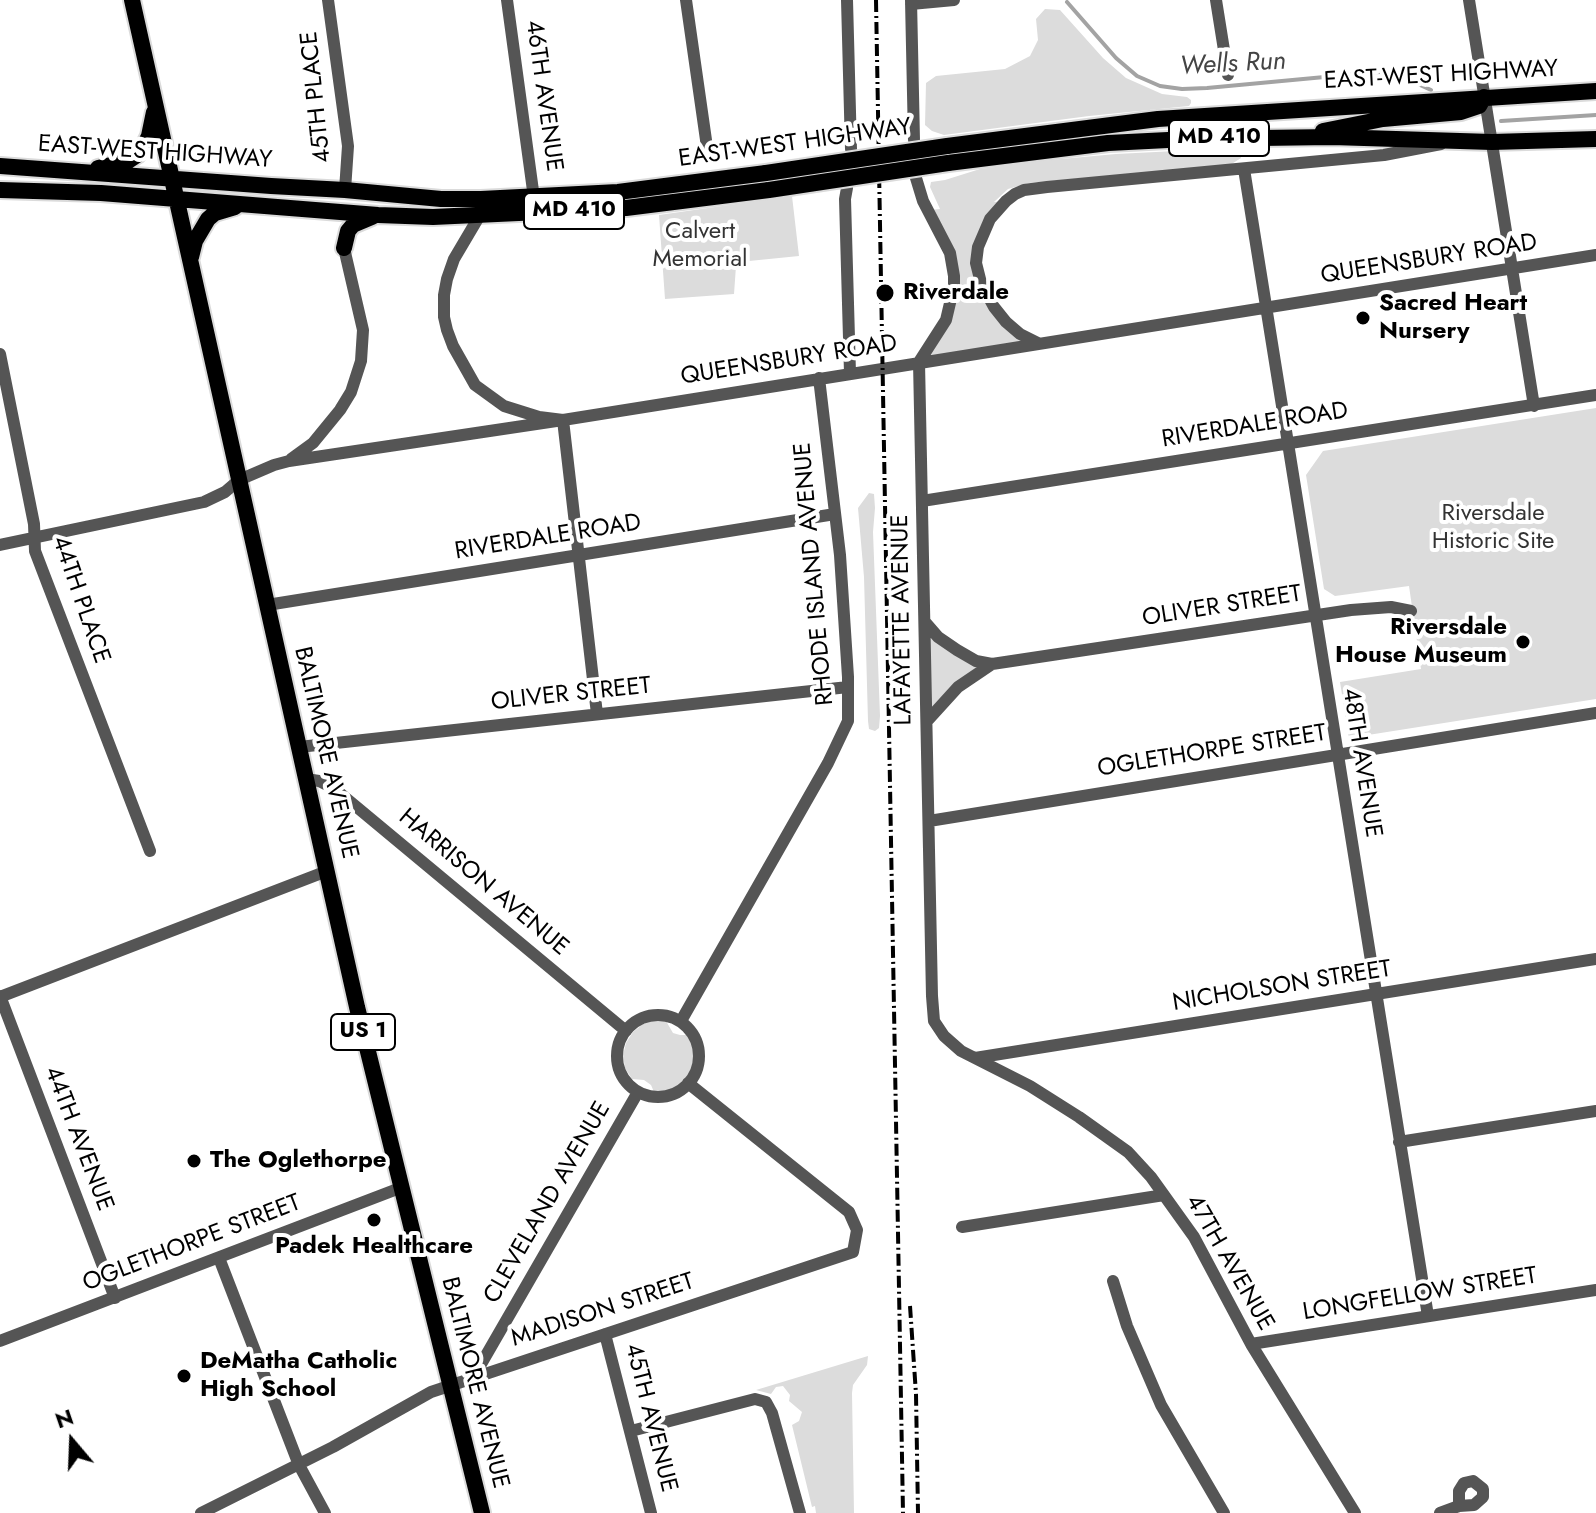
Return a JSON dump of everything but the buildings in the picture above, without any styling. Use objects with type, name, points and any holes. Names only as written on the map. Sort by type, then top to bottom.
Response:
[{"type":"main road","name":"BALTIMORE AVENUE","points":[[132,0],[357,1007],[482,1513]]},
{"type":"main road","name":"EAST-WEST HIGHWAY","points":[[0,190],[176,198],[378,215],[480,215],[626,208],[947,146],[1158,119],[1596,91]]},
{"type":"main road","points":[[1282,137],[1383,119],[1461,112],[1479,106],[1484,97]]},
{"type":"main road","points":[[78,171],[117,164],[137,155],[149,136],[155,107]]},
{"type":"main road","name":"EAST-WEST HIGHWAY","points":[[0,166],[441,199],[534,198],[767,181],[1108,143],[1282,137],[1492,142],[1596,139]]},
{"type":"main road","points":[[190,261],[195,241],[208,219],[215,213],[245,205]]},
{"type":"main road","points":[[314,211],[332,222],[344,248]]},
{"type":"main road","points":[[344,248],[348,231],[353,225],[378,215]]},
{"type":"street","name":"45TH PLACE","points":[[328,0],[348,146],[345,190]]},
{"type":"street","name":"46TH AVENUE","points":[[507,0],[534,198]]},
{"type":"street","points":[[686,0],[708,154]]},
{"type":"street","points":[[847,0],[851,149]]},
{"type":"street","points":[[914,140],[911,2],[954,0]]},
{"type":"street","points":[[1216,0],[1228,75]]},
{"type":"street","points":[[1469,0],[1534,406]]},
{"type":"street","points":[[1038,343],[1020,334],[994,307],[981,283],[976,263],[981,239],[990,219],[1006,201],[1024,190],[1384,155],[1453,141]]},
{"type":"street","name":"48TH AVENUE","points":[[1244,169],[1428,1316]]},
{"type":"street","points":[[916,178],[923,201],[945,241],[953,266],[954,286],[946,320],[919,362]]},
{"type":"street","points":[[847,188],[850,373]]},
{"type":"street","points":[[480,215],[454,259],[444,295],[444,317],[453,346],[475,385],[498,402],[539,417],[563,420],[597,714]]},
{"type":"street","points":[[289,461],[313,443],[340,410],[351,392],[361,361],[363,330],[344,248]]},
{"type":"street","name":"QUEENSBURY ROAD","points":[[0,545],[204,502],[219,496],[239,480],[289,461],[1596,255]]},
{"type":"street","points":[[953,266],[976,263]]},
{"type":"street","name":"44TH PLACE","points":[[0,354],[34,524],[35,551],[150,851]]},
{"type":"street","name":"LAFAYETTE AVENUE","points":[[919,362],[934,1021],[952,1044],[975,1058]]},
{"type":"street","name":"RHODE ISLAND AVENUE","points":[[681,1021],[828,763],[848,721],[840,555],[819,378]]},
{"type":"street","name":"RIVERDALE ROAD","points":[[922,501],[1596,395]]},
{"type":"street","name":"RIVERDALE ROAD","points":[[267,605],[835,514]]},
{"type":"street","name":"OLIVER STREET","points":[[928,720],[958,687],[992,664],[1315,615],[1391,607],[1411,611]]},
{"type":"street","points":[[925,622],[938,637],[957,650],[976,661],[992,664]]},
{"type":"street","name":"OLIVER STREET","points":[[299,747],[848,687]]},
{"type":"street","name":"OGLETHORPE STREET","points":[[929,821],[1596,713]]},
{"type":"street","name":"HARRISON AVENUE","points":[[306,779],[335,789],[626,1031]]},
{"type":"street","points":[[0,997],[327,871]]},
{"type":"street","name":"NICHOLSON STREET","points":[[975,1058],[1596,959]]},
{"type":"street","name":"44TH AVENUE","points":[[0,997],[115,1298]]},
{"type":"street","points":[[655,1015],[681,1021],[692,1033],[699,1050],[696,1070],[679,1091],[665,1096],[638,1092],[623,1077],[618,1063],[620,1040],[638,1020],[655,1015]]},
{"type":"street","name":"47TH AVENUE","points":[[975,1058],[1030,1086],[1109,1137],[1140,1165],[1194,1237],[1251,1344],[1355,1513]]},
{"type":"street","name":"MADISON STREET","points":[[201,1513],[450,1385],[853,1252],[857,1230],[849,1212],[688,1083]]},
{"type":"street","name":"CLEVELAND AVENUE","points":[[473,1378],[638,1092]]},
{"type":"street","points":[[1399,1142],[1596,1111]]},
{"type":"street","name":"OGLETHORPE STREET","points":[[0,1341],[400,1188]]},
{"type":"street","points":[[962,1227],[1164,1195]]},
{"type":"street","points":[[219,1258],[299,1465],[325,1513]]},
{"type":"street","points":[[1113,1281],[1133,1340],[1161,1405],[1224,1513]]},
{"type":"street","name":"LONGFELLOW STREET","points":[[1251,1344],[1596,1290]]},
{"type":"street","name":"45TH AVENUE","points":[[605,1334],[651,1513]]},
{"type":"street","points":[[631,1431],[755,1399],[766,1402],[772,1413],[800,1513]]},
{"type":"street","points":[[1440,1513],[1459,1506]]},
{"type":"green space","points":[[1045,9],[1060,10],[1103,58],[1126,78],[1162,94],[1187,97],[1191,103],[1189,106],[944,135],[925,125],[926,83],[936,76],[1005,69],[1030,56],[1038,40],[1036,19]]},
{"type":"green space","points":[[1240,150],[1241,158],[1230,165],[1029,183],[1008,189],[994,202],[1005,201],[978,247],[986,295],[1037,343],[920,361],[940,332],[954,276],[929,210],[940,209],[930,187],[931,182],[980,169],[1039,161]]},
{"type":"green space","name":"Calvert Memorial","points":[[792,196],[799,256],[739,262],[734,294],[665,299],[659,215]]},
{"type":"green space","name":"Riversdale Historic Site","points":[[1596,408],[1596,699],[1349,738],[1340,682],[1421,669],[1409,586],[1335,596],[1324,589],[1306,475],[1323,451]]},
{"type":"green space","points":[[869,493],[874,494],[875,508],[873,532],[880,716],[879,728],[875,731],[869,729],[868,721],[864,577],[858,508]]},
{"type":"green space","points":[[925,622],[939,637],[992,665],[928,720]]},
{"type":"green space","points":[[655,1020],[666,1021],[673,1033],[689,1035],[697,1057],[687,1081],[665,1093],[654,1092],[644,1080],[632,1079],[625,1068],[623,1055],[633,1032]]},
{"type":"green space","points":[[868,1356],[867,1365],[853,1385],[852,1393],[854,1513],[816,1513],[792,1425],[799,1421],[802,1412],[789,1401],[790,1395],[783,1386],[776,1387],[771,1394],[756,1390]]},
{"type":"waterway","name":"Wells Run","points":[[1067,2],[1116,58],[1137,76],[1160,86],[1207,88],[1378,72],[1396,74],[1431,90]]},
{"type":"waterway","points":[[1501,121],[1596,115]]},
{"type":"railway","points":[[876,0],[903,1513]]},
{"type":"railway","points":[[910,1306],[916,1394],[918,1513]]},
{"type":"place","name":"Riverdale","points":[[885,293]]},
{"type":"place","name":"Sacred Heart Nursery","points":[[1363,318]]},
{"type":"place","name":"Riversdale House Museum","points":[[1523,642]]},
{"type":"place","name":"The Oglethorpe","points":[[194,1161]]},
{"type":"place","name":"Padek Healthcare","points":[[374,1220]]},
{"type":"place","name":"DeMatha Catholic High School","points":[[184,1376]]}]
